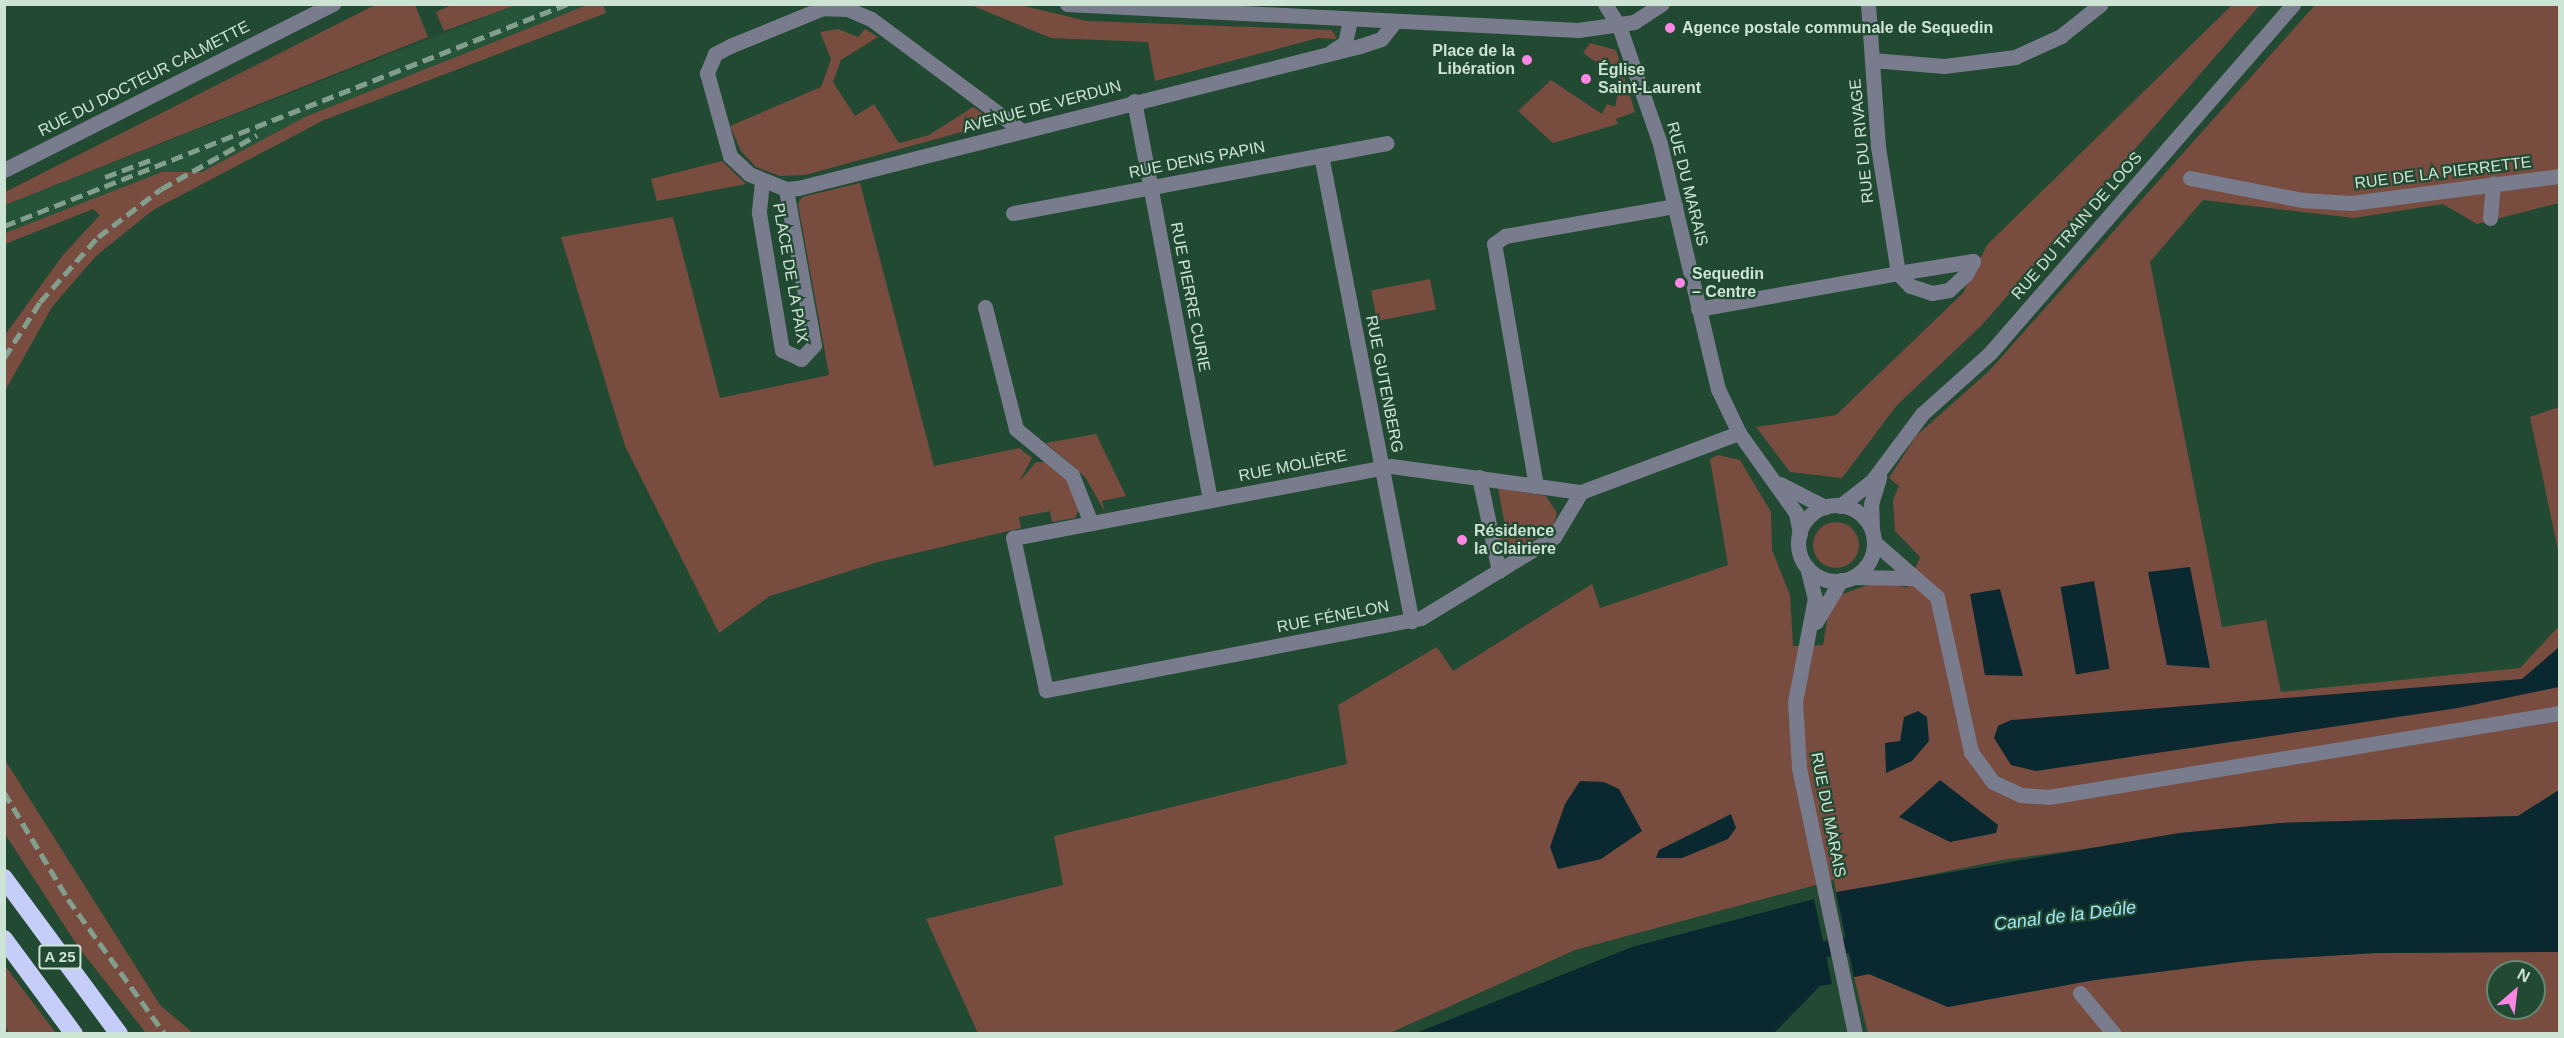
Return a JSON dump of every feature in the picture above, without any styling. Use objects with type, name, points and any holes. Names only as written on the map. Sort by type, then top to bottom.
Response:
[{"type":"highway","name":"A 25","points":[[4,878],[119,1034]]},
{"type":"highway","name":"A 25","points":[[4,939],[74,1034]]},
{"type":"street","name":"RUE DU DOCTEUR CALMETTE","points":[[4,170],[333,4]]},
{"type":"street","points":[[1067,4],[1567,30],[1619,26],[1662,4]]},
{"type":"street","name":"RUE DU MARAIS","points":[[1605,4],[1619,26],[1675,206],[1718,389],[1739,433],[1775,480],[1796,513],[1800,534]]},
{"type":"street","name":"RUE DU RIVAGE","points":[[1698,309],[1898,273],[1878,147],[1868,4]]},
{"type":"street","points":[[1872,60],[1944,66],[2015,57],[2061,36],[2101,4]]},
{"type":"street","name":"RUE DU TRAIN DE LOOS","points":[[1833,506],[1885,465],[1922,414],[1997,345],[2293,4]]},
{"type":"street","points":[[786,189],[762,182],[736,164],[726,147],[709,65],[720,50],[823,8],[871,19],[1022,131]]},
{"type":"street","points":[[1330,52],[1345,43],[1350,20]]},
{"type":"street","name":"AVENUE DE VERDUN","points":[[786,189],[1381,39],[1395,22]]},
{"type":"street","name":"RUE PIERRE CURIE","points":[[1134,101],[1210,500]]},
{"type":"street","name":"RUE DENIS PAPIN","points":[[1013,213],[1386,143]]},
{"type":"street","name":"RUE GUTENBERG","points":[[1321,155],[1412,621]]},
{"type":"street","name":"RUE DE LA PIERRETTE","points":[[2190,178],[2302,200],[2351,203],[2559,176]]},
{"type":"street","name":"PLACE DE LA PAIX","points":[[762,182],[759,213],[782,350],[801,359],[814,345],[786,189]]},
{"type":"street","points":[[2490,218],[2493,183]]},
{"type":"street","points":[[1536,486],[1494,244],[1505,236],[1675,206]]},
{"type":"street","points":[[985,307],[1016,429],[1072,475],[1090,523]]},
{"type":"street","points":[[1581,492],[1739,433]]},
{"type":"street","name":"RUE DU TRAIN DE LOOS","points":[[1873,537],[1871,504],[1885,465]]},
{"type":"street","name":"RUE MOLIÈRE","points":[[1046,690],[1013,538],[1382,467],[1479,477],[1581,492]]},
{"type":"street","points":[[1479,477],[1499,571]]},
{"type":"street","name":"RUE DU MARAIS","points":[[1775,480],[1833,506]]},
{"type":"street","name":"RUE FÉNELON","points":[[1046,690],[1412,621],[1559,533],[1581,492]]},
{"type":"street","points":[[1917,579],[1880,573],[1847,579],[1820,577],[1807,567],[1800,534],[1811,515],[1833,506],[1862,516],[1873,537],[1917,579],[1932,590],[1943,613],[1971,752],[1992,782],[2021,795],[2048,797],[2559,713]]},
{"type":"street","points":[[1813,631],[1819,614],[1847,579],[1870,561],[1873,537]]},
{"type":"street","name":"RUE DU MARAIS","points":[[1807,567],[1814,586],[1813,631],[1795,710],[1800,781],[1855,1034]]},
{"type":"street","points":[[2080,993],[2114,1034]]},
{"type":"shaded area","points":[[590,4],[603,5],[606,13],[324,120],[153,210],[96,256],[52,307],[5,391],[5,335],[63,255],[100,215],[93,209],[5,244],[5,233],[162,172],[202,172],[307,116]]},
{"type":"shaded area","points":[[375,5],[415,5],[428,37],[5,205],[5,192]]},
{"type":"shaded area","points":[[452,5],[516,5],[444,31],[436,12]]},
{"type":"shaded area","points":[[516,5],[590,5],[307,116],[202,172],[162,172],[5,233],[5,205]]},
{"type":"shaded area","points":[[971,5],[1020,5],[1087,21],[1332,30],[1337,39],[1318,38],[1155,81],[1148,42],[1051,38]]},
{"type":"shaded area","points":[[2232,5],[2260,5],[1982,325],[1897,405],[1842,478],[1790,472],[1756,427],[1836,415],[1963,293],[1987,245]]},
{"type":"shaded area","points":[[2315,5],[2559,5],[2559,203],[2477,224],[2443,204],[2354,218],[2203,200],[2150,262],[2222,627],[2266,620],[2281,692],[2520,668],[2559,626],[2559,790],[2518,816],[2280,823],[2002,860],[1846,892],[1836,892],[1834,880],[1575,950],[1390,1033],[978,1033],[926,919],[1063,885],[1054,836],[1347,764],[1338,705],[1437,647],[1453,671],[1592,584],[1600,608],[1728,565],[1710,459],[1718,455],[1740,460],[1771,512],[1772,550],[1790,595],[1793,646],[1823,645],[1831,598],[1882,580],[1907,588],[1920,557],[1895,531],[1893,500],[1899,486],[1889,478],[1916,436],[1989,371]]},
{"type":"shaded area","points":[[838,29],[858,37],[865,29],[878,37],[841,60],[833,82],[855,116],[874,104],[899,143],[929,135],[973,107],[982,113],[984,126],[805,175],[780,176],[756,167],[741,151],[730,126],[821,87],[831,59],[820,32]]},
{"type":"shaded area","points":[[1590,43],[1616,50],[1635,112],[1616,119],[1618,124],[1553,143],[1518,111],[1551,80],[1602,114],[1607,104],[1615,107],[1621,79],[1583,53]]},
{"type":"shaded area","points":[[722,161],[746,184],[657,201],[651,179]]},
{"type":"shaded area","points":[[860,183],[934,466],[1019,448],[1032,458],[1019,482],[1036,462],[1047,462],[1067,480],[1079,509],[1075,518],[1052,522],[1050,511],[1019,517],[1021,528],[878,562],[770,596],[719,633],[625,446],[561,237],[673,217],[720,398],[829,375],[798,204],[802,197]]},
{"type":"shaded area","points":[[1430,279],[1436,309],[1377,321],[1371,290]]},
{"type":"shaded area","points":[[2559,407],[2559,555],[2530,417]]},
{"type":"shaded area","points":[[1096,434],[1126,496],[1102,501],[1105,512],[1085,477],[1046,443]]},
{"type":"shaded area","points":[[1498,488],[1546,496],[1557,513],[1553,527],[1513,553],[1503,553],[1496,542],[1506,531]]},
{"type":"shaded area","points":[[1836,522],[1852,529],[1859,545],[1852,561],[1836,568],[1820,561],[1813,545],[1820,529]]},
{"type":"shaded area","points":[[5,760],[160,1005],[193,1033],[146,1033],[79,948],[5,834]]},
{"type":"shaded area","points":[[2559,952],[2559,1033],[1868,1033],[1854,977],[1869,974],[1948,1007],[2094,980],[2245,961],[2375,953]]},
{"type":"shaded area","points":[[4,966],[56,1033],[9,1033],[5,1026]]},
{"type":"water","points":[[2190,567],[2210,668],[2167,665],[2148,572]]},
{"type":"water","points":[[2094,581],[2109,669],[2076,675],[2061,587]]},
{"type":"water","points":[[2000,589],[2023,676],[1985,675],[1970,594]]},
{"type":"water","points":[[2559,647],[2559,687],[2458,708],[2036,771],[2011,765],[1994,738],[1998,726],[2011,720],[2522,679]]},
{"type":"water","points":[[1918,711],[1927,717],[1929,741],[1912,761],[1886,773],[1885,743],[1900,741],[1904,717]]},
{"type":"water","points":[[1940,780],[1998,825],[1996,833],[1950,842],[1899,817]]},
{"type":"water","points":[[1580,781],[1604,782],[1619,789],[1642,831],[1601,859],[1558,869],[1550,847],[1565,804]]},
{"type":"water","points":[[2559,790],[2559,952],[2375,953],[2245,961],[2094,980],[1948,1007],[1869,974],[1854,977],[1836,892],[2179,833],[2280,823],[2518,816]]},
{"type":"water","points":[[1731,814],[1736,828],[1728,839],[1682,858],[1656,858],[1659,850]]},
{"type":"water","points":[[1814,899],[1832,984],[1820,986],[1774,1033],[1416,1033],[1632,947]]},
{"type":"waterway","name":"Canal de la Deûle","points":[[1804,953],[1870,941]]},
{"type":"railway","points":[[4,226],[567,4]]},
{"type":"railway","points":[[4,358],[40,302],[98,237],[161,189],[257,135]]},
{"type":"railway","points":[[105,177],[153,159]]},
{"type":"railway","points":[[4,792],[68,899],[165,1034]]},
{"type":"place","name":"Agence postale communale de Sequedin","points":[[1670,28]]},
{"type":"place","name":"Place de la Libération","points":[[1527,60]]},
{"type":"place","name":"Église Saint-Laurent","points":[[1586,79]]},
{"type":"place","name":"Sequedin – Centre","points":[[1680,283]]},
{"type":"place","name":"Résidence la Clairiere","points":[[1462,540]]}]
